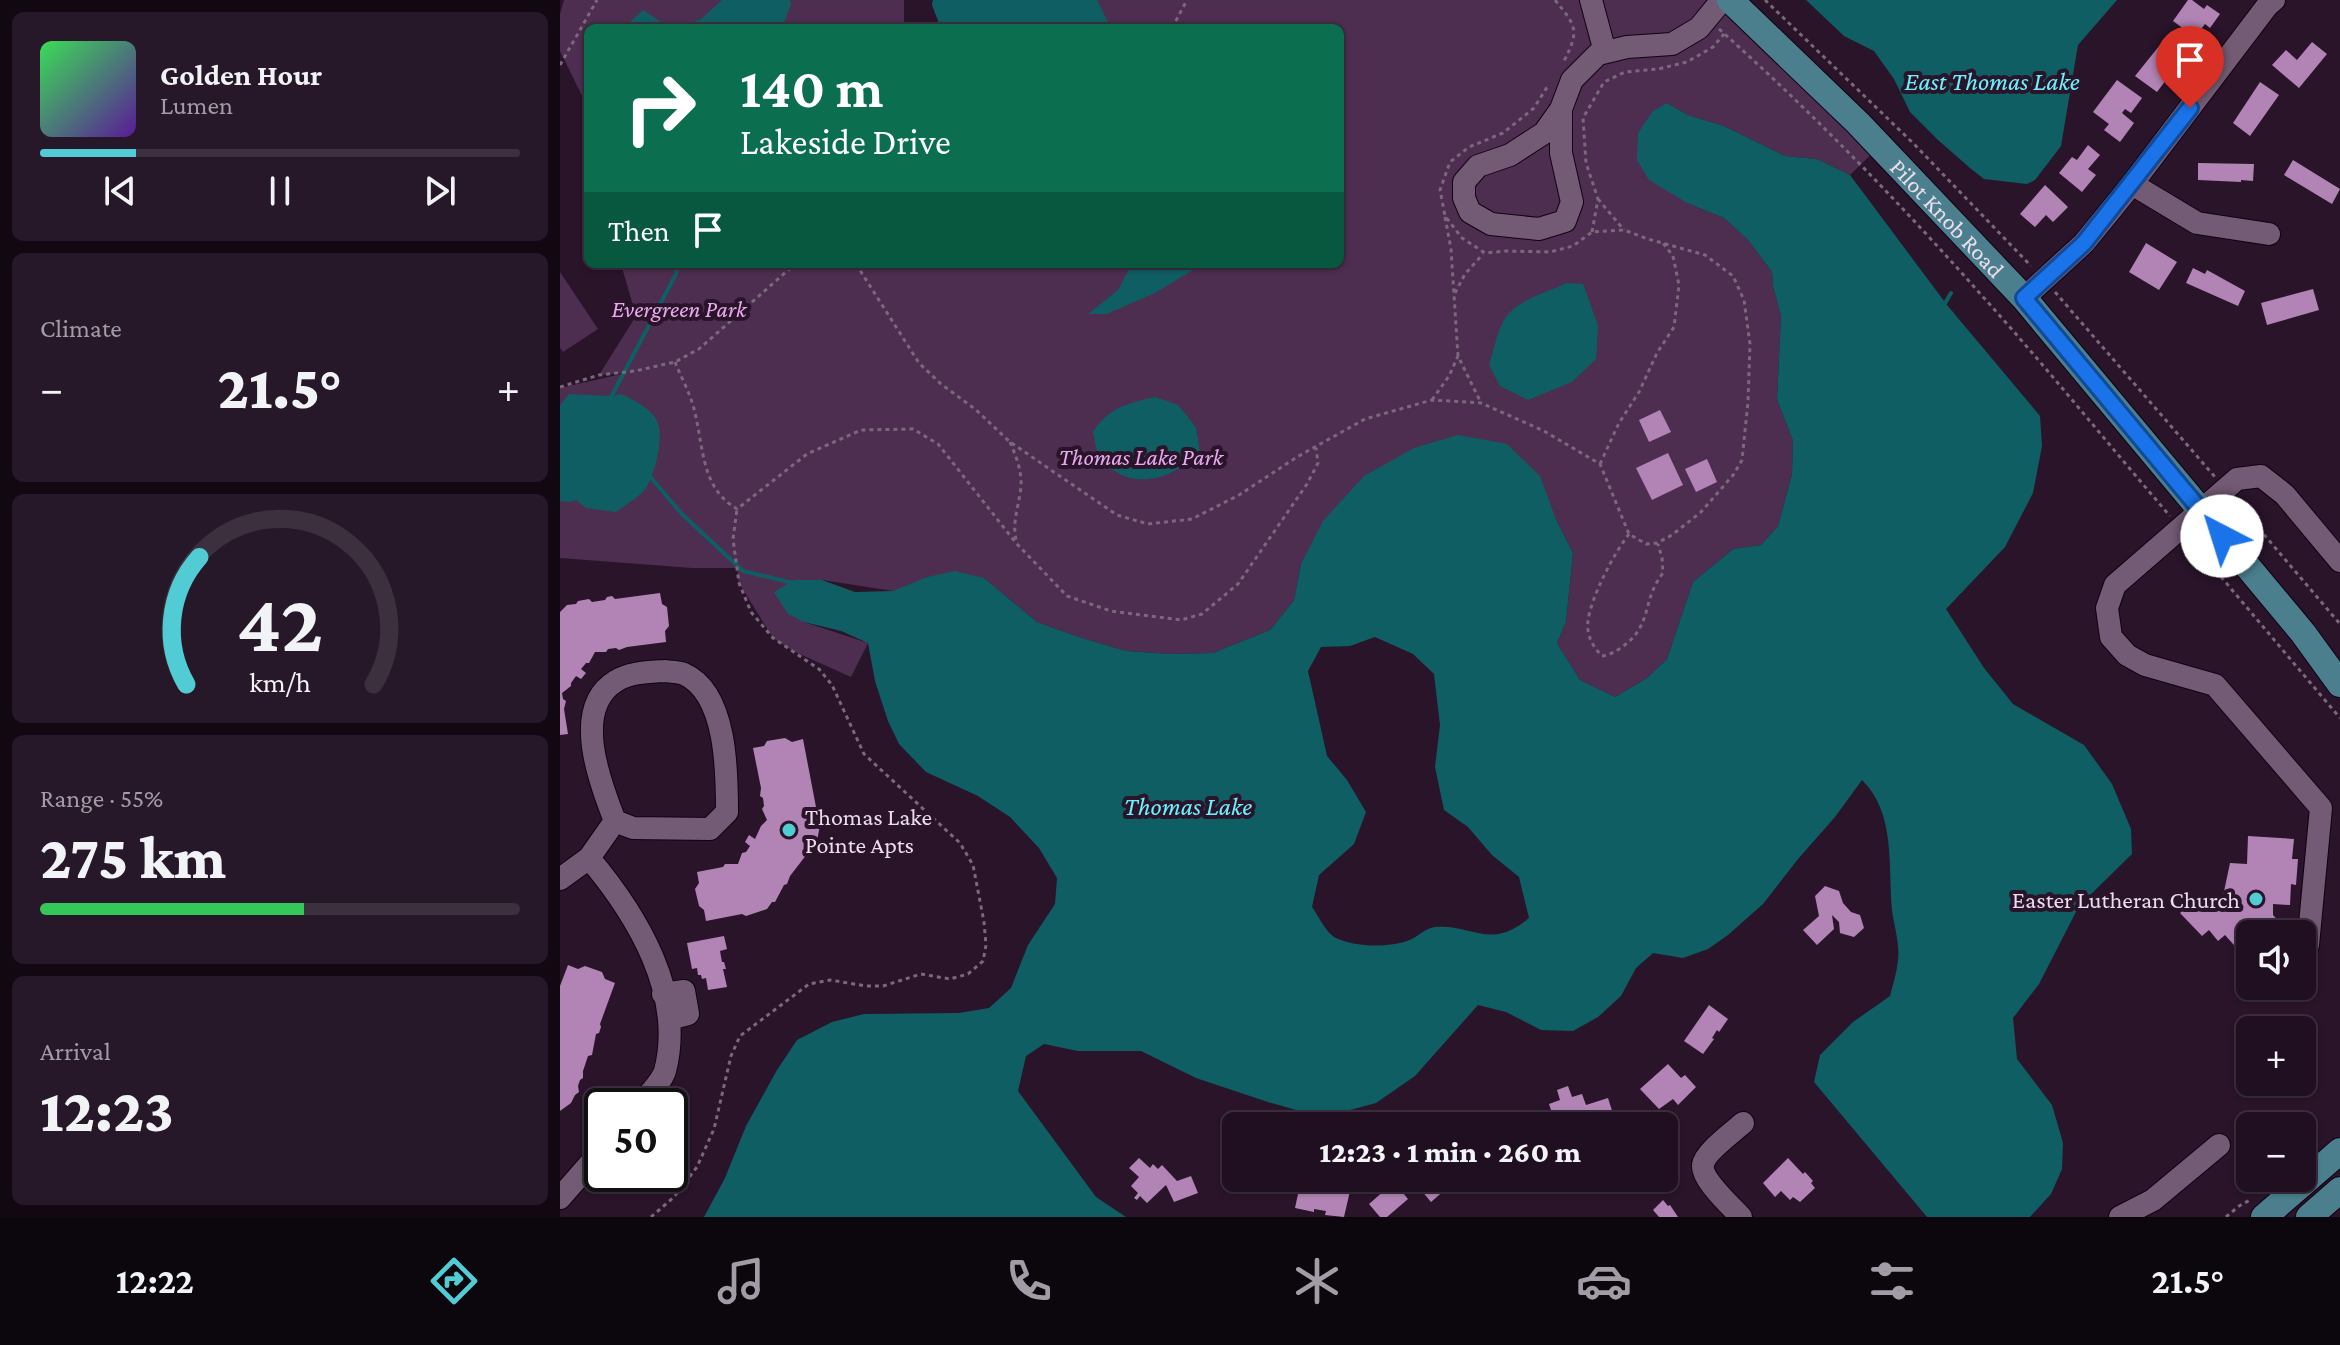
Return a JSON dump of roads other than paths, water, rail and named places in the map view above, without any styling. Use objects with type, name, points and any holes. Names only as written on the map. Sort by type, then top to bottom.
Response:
[{"type":"main road","name":"Pilot Knob Road","points":[[1730,0],[1858,123],[2024,298],[2303,633],[2340,684]]},
{"type":"main road","name":"Pilot Knob Road","points":[[2303,633],[2340,661]]},
{"type":"main road","points":[[2264,1217],[2340,1151]]},
{"type":"main road","points":[[2309,1217],[2340,1190]]},
{"type":"street","points":[[1591,0],[1605,52]]},
{"type":"street","points":[[1561,109],[1561,153],[1572,202],[1565,221],[1539,229],[1491,224],[1470,212],[1464,198],[1464,182],[1478,166],[1510,155],[1544,133],[1561,109],[1572,80],[1598,54],[1627,47],[1672,44],[1699,28],[1722,0]]},
{"type":"street","points":[[2024,298],[2084,243],[2274,0]]},
{"type":"street","points":[[2132,184],[2197,223],[2269,234]]},
{"type":"street","points":[[2310,920],[2321,808],[2215,685],[2145,665],[2127,655],[2111,637],[2107,608],[2115,585],[2237,479],[2261,476],[2285,495],[2340,561]]},
{"type":"street","points":[[665,671],[684,674],[706,691],[717,716],[727,776],[727,812],[710,829],[633,828],[615,821],[601,785],[592,744],[593,713],[601,694],[617,680],[642,673],[665,671]]},
{"type":"street","points":[[560,879],[589,858],[615,821]]},
{"type":"street","points":[[589,858],[624,904],[657,963],[670,1027],[664,1074],[653,1088]]},
{"type":"street","points":[[1741,1217],[1705,1177],[1702,1165],[1706,1156],[1743,1123]]},
{"type":"street","points":[[2120,1217],[2153,1200],[2219,1145]]},
{"type":"street","points":[[560,1198],[584,1171]]},
{"type":"water","points":[[722,0],[790,0],[791,4],[784,24],[664,24],[701,19]]},
{"type":"water","points":[[933,0],[1097,0],[1109,24],[939,24]]},
{"type":"water","name":"East Thomas Lake","points":[[1806,0],[2117,0],[2078,45],[2061,146],[2035,180],[2027,184],[1984,179],[1970,168],[1910,112],[1894,79],[1874,51],[1844,36]]},
{"type":"water","points":[[643,10],[664,24],[630,24]]},
{"type":"water","name":"Thomas Lake","points":[[1667,103],[1785,156],[1817,159],[1850,175],[1947,305],[2040,416],[2042,446],[2033,493],[2005,547],[1946,609],[1984,668],[2013,704],[2084,745],[2112,784],[2131,829],[2132,854],[2079,906],[2039,984],[2013,1018],[2017,1059],[2052,1105],[2063,1143],[2062,1169],[2051,1194],[2030,1217],[1927,1217],[1814,1082],[1820,1055],[1853,1022],[1890,996],[1897,964],[1885,824],[1873,793],[1862,780],[1763,904],[1708,949],[1683,958],[1653,953],[1636,968],[1621,996],[1598,1017],[1573,1031],[1541,1030],[1506,1012],[1478,1005],[1415,1076],[1376,1103],[1343,1112],[1303,1112],[1196,1078],[1141,1051],[1078,1051],[1044,1044],[1026,1056],[1018,1091],[1096,1197],[1126,1217],[704,1217],[725,1178],[746,1126],[797,1040],[832,1022],[864,1014],[959,1013],[989,1008],[1011,988],[1028,945],[1055,904],[1057,878],[1039,848],[1010,817],[978,796],[926,772],[899,744],[875,681],[868,643],[788,614],[774,592],[794,580],[822,580],[855,592],[893,591],[927,577],[955,571],[984,578],[1037,622],[1079,637],[1126,651],[1213,653],[1270,630],[1294,600],[1301,564],[1323,521],[1364,476],[1414,448],[1458,435],[1507,444],[1540,476],[1573,553],[1566,622],[1557,643],[1580,680],[1615,697],[1647,678],[1667,659],[1693,582],[1733,549],[1761,545],[1778,526],[1792,474],[1793,441],[1777,399],[1781,316],[1772,272],[1748,240],[1724,218],[1687,203],[1649,180],[1637,160],[1638,133],[1653,111]],"holes":[[[1375,637],[1413,654],[1434,674],[1440,725],[1435,767],[1444,810],[1468,827],[1492,855],[1519,877],[1529,918],[1515,928],[1492,935],[1435,927],[1411,940],[1390,945],[1351,943],[1334,937],[1312,907],[1319,875],[1354,844],[1366,812],[1347,780],[1327,756],[1308,671],[1321,647],[1350,646]]]},
{"type":"water","points":[[1130,268],[1196,268],[1155,293],[1107,314],[1088,314],[1118,290]]},
{"type":"water","points":[[1567,283],[1583,284],[1598,326],[1596,359],[1572,382],[1528,400],[1500,386],[1489,365],[1498,334],[1506,317],[1518,305]]},
{"type":"water","points":[[569,394],[622,394],[647,409],[657,421],[659,447],[651,479],[642,493],[616,512],[586,508],[576,500],[560,501],[560,405]]},
{"type":"water","points":[[1155,397],[1178,405],[1196,427],[1200,453],[1170,473],[1147,479],[1124,476],[1104,465],[1093,432],[1099,424],[1120,408]]},
{"type":"waterway","points":[[610,399],[677,268]]},
{"type":"waterway","points":[[1944,305],[1951,293]]},
{"type":"waterway","points":[[648,474],[681,513],[743,571],[793,583]]},
{"type":"place","name":"Thomas Lake Pointe Apts","points":[[789,830]]},
{"type":"place","name":"Easter Lutheran Church","points":[[2256,899]]},
{"type":"park label","name":"Evergreen Park","points":[[679,308]]},
{"type":"park label","name":"Thomas Lake Park","points":[[1141,456]]}]
